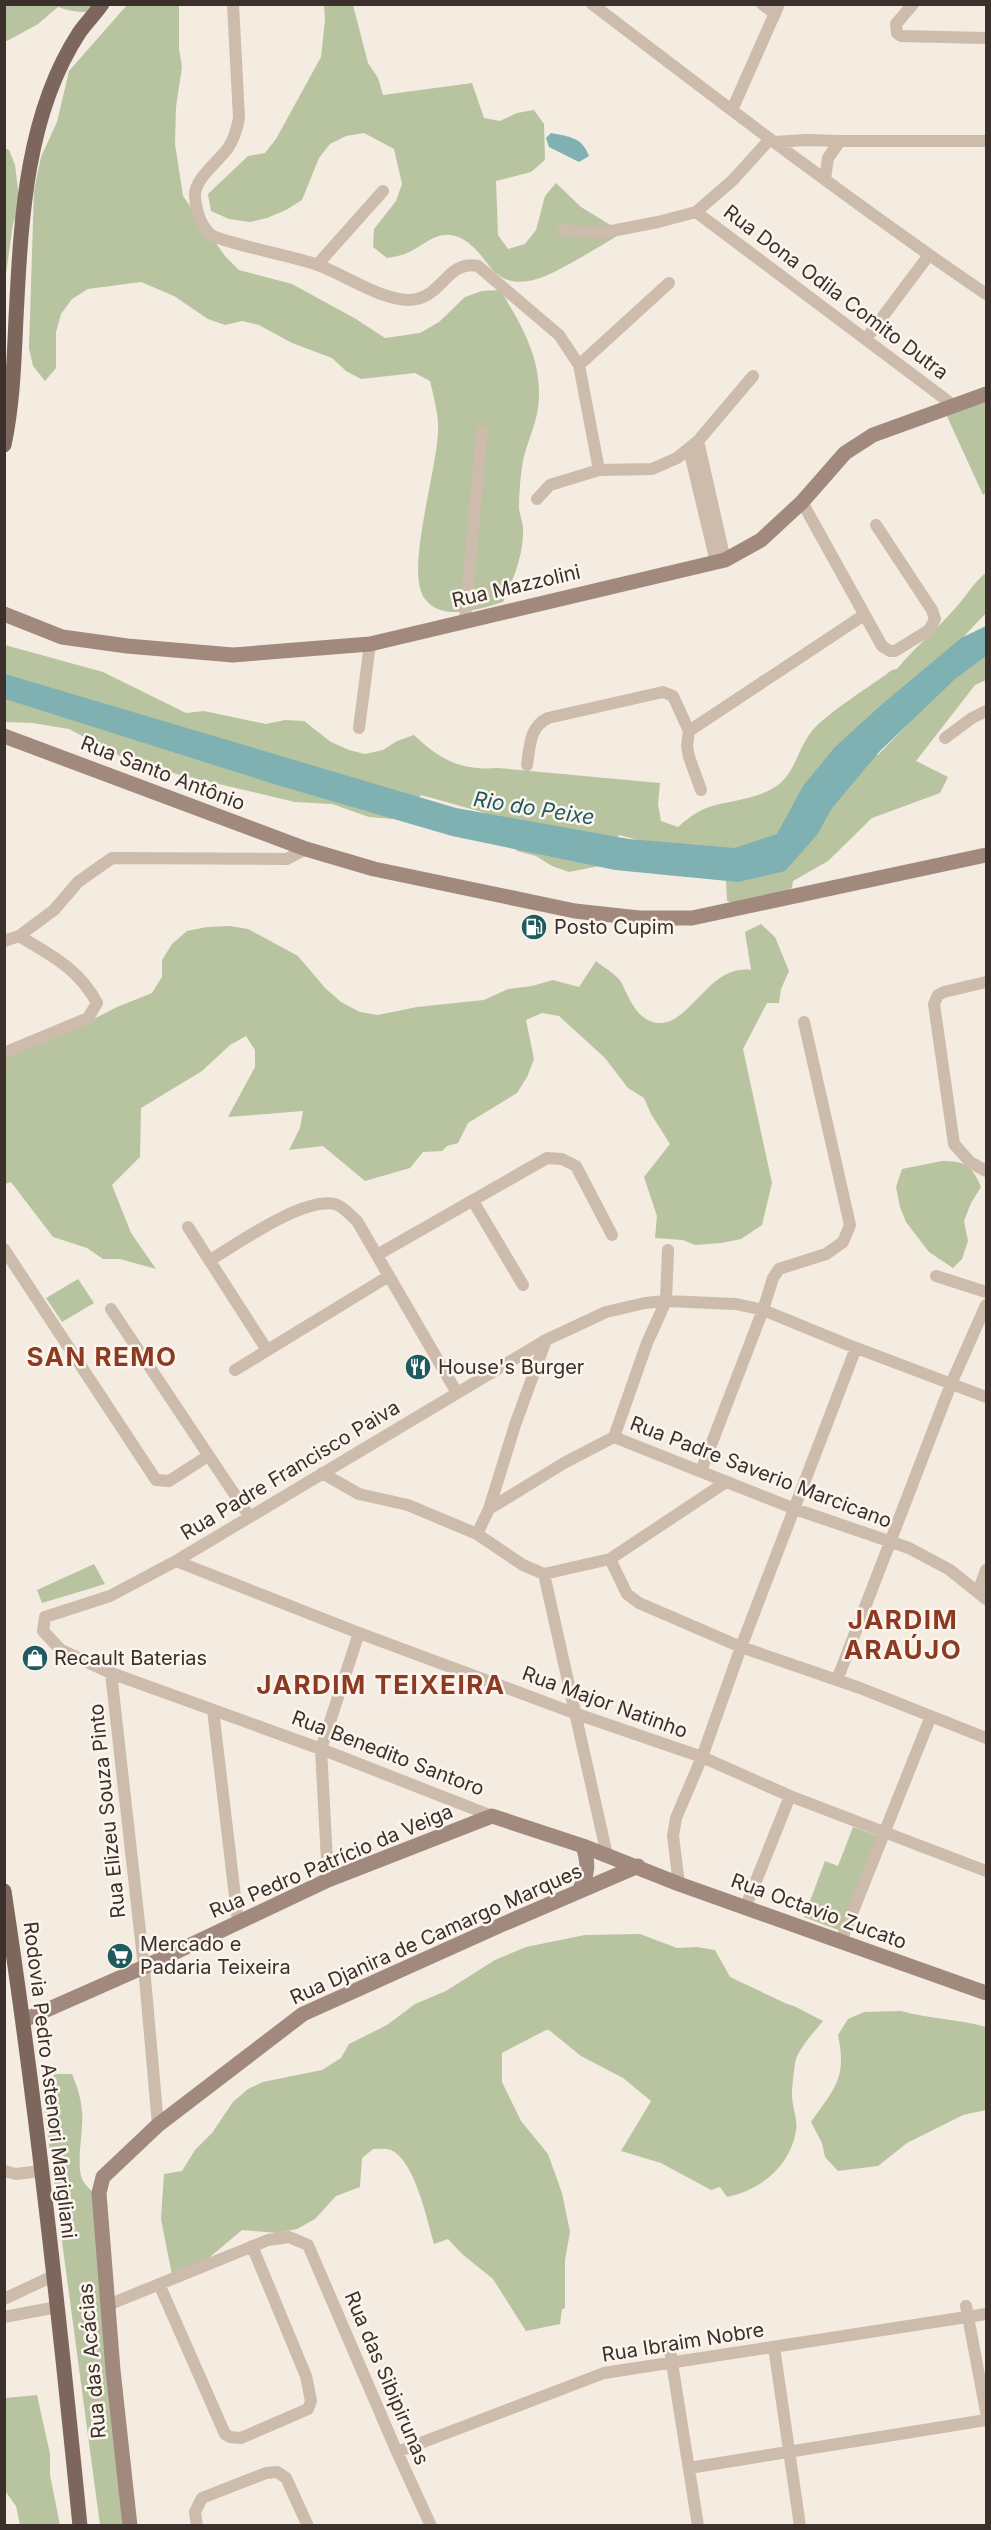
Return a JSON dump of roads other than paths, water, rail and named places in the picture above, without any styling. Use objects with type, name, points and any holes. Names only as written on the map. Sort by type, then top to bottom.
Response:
[{"type":"main road","points":[[4,445],[13,392],[20,249],[33,152],[42,113],[61,69],[79,33],[102,4]]},
{"type":"main road","name":"Rodovia Pedro Astenori Marigliani","points":[[4,1891],[24,2020],[80,2526]]},
{"type":"street","points":[[233,4],[239,118],[236,134],[228,148],[203,177],[195,193],[199,219],[211,236],[317,265],[396,299],[416,300],[431,294],[456,268],[469,264],[478,266],[559,335],[579,365],[599,470]]},
{"type":"street","points":[[592,4],[773,141],[929,255],[987,294]]},
{"type":"street","points":[[732,110],[777,9],[762,4]]},
{"type":"street","points":[[898,4],[899,18],[896,29],[901,36],[987,38]]},
{"type":"street","points":[[899,18],[913,4]]},
{"type":"street","points":[[563,230],[601,233],[696,212],[773,141],[987,141]]},
{"type":"street","points":[[825,179],[828,158],[840,141]]},
{"type":"street","points":[[317,265],[383,191]]},
{"type":"street","name":"Rua Dona Odila Comito Dutra","points":[[696,212],[953,405]]},
{"type":"street","points":[[866,339],[929,255]]},
{"type":"street","points":[[579,365],[669,283]]},
{"type":"street","points":[[537,499],[550,485],[599,470],[652,469],[677,458],[694,445],[753,376]]},
{"type":"street","name":"Rua Mazzolini","points":[[4,614],[62,637],[233,655],[370,644],[465,619],[720,561],[761,540],[802,502],[845,453],[873,435],[987,394]]},
{"type":"street","points":[[465,619],[482,431]]},
{"type":"street","points":[[694,445],[720,561]]},
{"type":"street","points":[[802,502],[882,646],[895,651],[929,630],[935,619],[932,610],[876,525]]},
{"type":"street","points":[[689,730],[864,615]]},
{"type":"street","points":[[359,728],[370,644]]},
{"type":"street","points":[[527,765],[533,731],[540,721],[658,692],[673,696],[689,730],[688,757],[701,790]]},
{"type":"street","points":[[945,738],[972,718],[987,711]]},
{"type":"street","name":"Rua Santo Antônio","points":[[4,736],[306,849],[374,869],[575,911],[639,918],[692,918],[987,855]]},
{"type":"street","points":[[4,941],[19,936],[54,910],[78,882],[112,858],[287,859],[306,849]]},
{"type":"street","points":[[4,1053],[88,1018],[97,1003],[87,984],[58,959],[19,936]]},
{"type":"street","points":[[987,982],[944,992],[938,995],[934,1004],[954,1144],[970,1162],[987,1170]]},
{"type":"street","points":[[701,1471],[763,1310],[773,1278],[779,1269],[826,1254],[843,1242],[850,1225],[804,1022]]},
{"type":"street","points":[[377,1255],[547,1158],[562,1159],[576,1166],[612,1235]]},
{"type":"street","points":[[473,1201],[523,1286]]},
{"type":"street","points":[[210,1260],[303,1207],[321,1203],[338,1204],[357,1221],[377,1255],[386,1278],[457,1393]]},
{"type":"street","points":[[188,1227],[267,1350]]},
{"type":"street","points":[[4,1249],[156,1480],[169,1482],[207,1456]]},
{"type":"street","points":[[614,1437],[647,1343],[666,1300],[668,1250]]},
{"type":"street","points":[[936,1276],[987,1292]]},
{"type":"street","points":[[235,1370],[386,1278]]},
{"type":"street","name":"Rua Padre Francisco Paiva","points":[[45,1617],[110,1596],[176,1561],[546,1340],[606,1312],[666,1300],[736,1304],[763,1310],[987,1397]]},
{"type":"street","points":[[837,1680],[951,1384],[987,1305]]},
{"type":"street","points":[[111,1309],[249,1516]]},
{"type":"street","points":[[477,1534],[489,1509],[515,1425],[546,1340]]},
{"type":"street","points":[[680,1884],[673,1836],[676,1818],[702,1757],[741,1647],[856,1348]]},
{"type":"street","name":"Rua Padre Saverio Marcicano","points":[[489,1509],[564,1463],[614,1437],[795,1509],[891,1541],[950,1570],[982,1596]]},
{"type":"street","points":[[322,1473],[359,1494],[408,1505],[477,1534],[523,1565],[544,1574],[609,1559],[726,1482]]},
{"type":"street","points":[[609,1559],[627,1594],[639,1604],[741,1647],[837,1680],[987,1738]]},
{"type":"street","name":"Rua Major Natinho","points":[[176,1561],[359,1633],[574,1713],[702,1757],[790,1796],[987,1871]]},
{"type":"street","points":[[982,1596],[987,1570]]},
{"type":"street","points":[[544,1574],[607,1855]]},
{"type":"street","name":"Rua Benedito Santoro","points":[[45,1617],[43,1632],[62,1650],[111,1672],[321,1749],[492,1816],[639,1866]]},
{"type":"street","points":[[328,1880],[321,1749],[359,1633]]},
{"type":"street","name":"Rua Elizeu Souza Pinto","points":[[111,1672],[144,1967],[158,2125]]},
{"type":"street","points":[[213,1710],[238,1922]]},
{"type":"street","points":[[841,1941],[931,1716]]},
{"type":"street","points":[[746,1906],[790,1796]]},
{"type":"street","name":"Rua Pedro Patrício da Veiga","points":[[24,2020],[144,1967],[328,1880],[492,1816]]},
{"type":"street","points":[[579,1891],[587,1876],[588,1867],[583,1846]]},
{"type":"street","name":"Rua Octavio Zucato","points":[[639,1866],[680,1884],[987,1993]]},
{"type":"street","name":"Rua Djanira de Camargo Marques","points":[[99,2193],[103,2177],[158,2125],[303,2014],[639,1866]]},
{"type":"street","points":[[4,2171],[16,2174],[41,2170]]},
{"type":"street","name":"Rua das Acácias","points":[[99,2193],[113,2370],[130,2526]]},
{"type":"street","name":"Rua das Sibipirunas","points":[[252,2246],[268,2240],[289,2237],[308,2245],[431,2526]]},
{"type":"street","points":[[108,2305],[159,2284],[252,2246],[306,2376],[311,2401],[308,2409],[241,2438],[225,2434],[159,2284]]},
{"type":"street","points":[[4,2299],[52,2276]]},
{"type":"street","points":[[5,2316],[57,2307]]},
{"type":"street","points":[[967,2311],[987,2412]]},
{"type":"street","name":"Rua Ibraim Nobre","points":[[397,2452],[604,2373],[671,2356],[709,2355],[774,2348],[967,2311],[987,2314]]},
{"type":"street","points":[[774,2348],[800,2526]]},
{"type":"street","points":[[671,2356],[698,2526]]},
{"type":"street","points":[[689,2468],[789,2454],[987,2420]]},
{"type":"street","points":[[197,2526],[195,2512],[202,2498],[266,2473],[277,2472],[286,2478],[308,2526]]},
{"type":"water","points":[[551,133],[579,141],[589,156],[579,162],[549,147],[546,138]]},
{"type":"water","points":[[986,626],[986,656],[955,679],[880,751],[832,808],[817,835],[785,871],[738,882],[615,870],[452,836],[277,785],[5,699],[5,674],[456,808],[629,839],[735,848],[777,834],[803,786],[835,747],[961,638]]},
{"type":"place","name":"Posto Cupim","points":[[534,927]]},
{"type":"place","name":"House's Burger","points":[[418,1367]]},
{"type":"place","name":"Recault Baterias","points":[[35,1658]]},
{"type":"place","name":"Mercado e Padaria Teixeira","points":[[120,1956]]},
{"type":"district","name":"SAN REMO","points":[[102,1356]]},
{"type":"district","name":"JARDIM ARAÚJO","points":[[903,1634]]},
{"type":"district","name":"JARDIM TEIXEIRA","points":[[381,1684]]},
{"type":"water label","name":"Rio do Peixe","points":[[534,808]]}]
